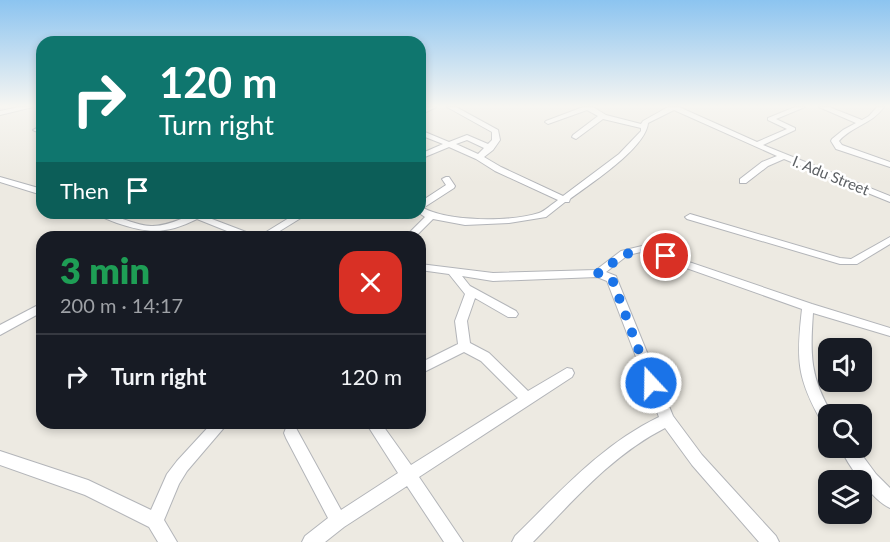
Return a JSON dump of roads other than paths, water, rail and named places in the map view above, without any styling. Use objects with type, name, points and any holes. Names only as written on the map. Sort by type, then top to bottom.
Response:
[{"type":"street","points":[[479,157],[496,140],[495,132]]},
{"type":"street","points":[[576,137],[582,132]]},
{"type":"street","points":[[426,212],[431,216],[465,222],[522,219],[543,215],[622,156],[644,132]]},
{"type":"street","name":"I. Adu Street","points":[[729,132],[890,198]]},
{"type":"street","points":[[757,145],[786,132]]},
{"type":"street","points":[[846,132],[839,136],[836,144],[890,165]]},
{"type":"street","points":[[426,135],[479,157],[498,169],[566,200]]},
{"type":"street","points":[[426,154],[446,144],[470,137],[490,148]]},
{"type":"street","points":[[743,182],[765,164],[784,156]]},
{"type":"street","points":[[426,204],[451,186],[446,178]]},
{"type":"street","points":[[0,179],[36,190]]},
{"type":"street","points":[[416,231],[431,216]]},
{"type":"street","points":[[690,217],[840,261],[853,262],[890,240]]},
{"type":"street","points":[[117,219],[150,231],[171,226]]},
{"type":"street","points":[[163,231],[187,219]]},
{"type":"street","points":[[210,219],[237,231]]},
{"type":"street","points":[[273,231],[294,219]]},
{"type":"street","points":[[598,273],[633,250],[648,250],[808,308],[890,332]]},
{"type":"street","points":[[426,268],[492,277],[598,273],[612,279],[667,420],[697,460],[770,542]]},
{"type":"street","points":[[453,272],[468,289],[512,314]]},
{"type":"street","points":[[464,346],[461,321],[471,297],[468,289]]},
{"type":"street","points":[[808,308],[804,351],[806,371],[811,393],[818,404]]},
{"type":"street","points":[[0,331],[36,310]]},
{"type":"street","points":[[426,366],[464,346]]},
{"type":"street","points":[[464,346],[485,357],[528,399]]},
{"type":"street","points":[[311,542],[338,521],[567,373]]},
{"type":"street","points":[[521,542],[608,457],[650,427],[667,420]]},
{"type":"street","points":[[155,521],[173,479],[182,465],[215,429]]},
{"type":"street","points":[[377,429],[454,542]]},
{"type":"street","points":[[291,433],[338,521]]},
{"type":"street","points":[[0,458],[88,488],[155,521],[165,541]]},
{"type":"street","points":[[855,458],[870,479],[890,500]]}]
